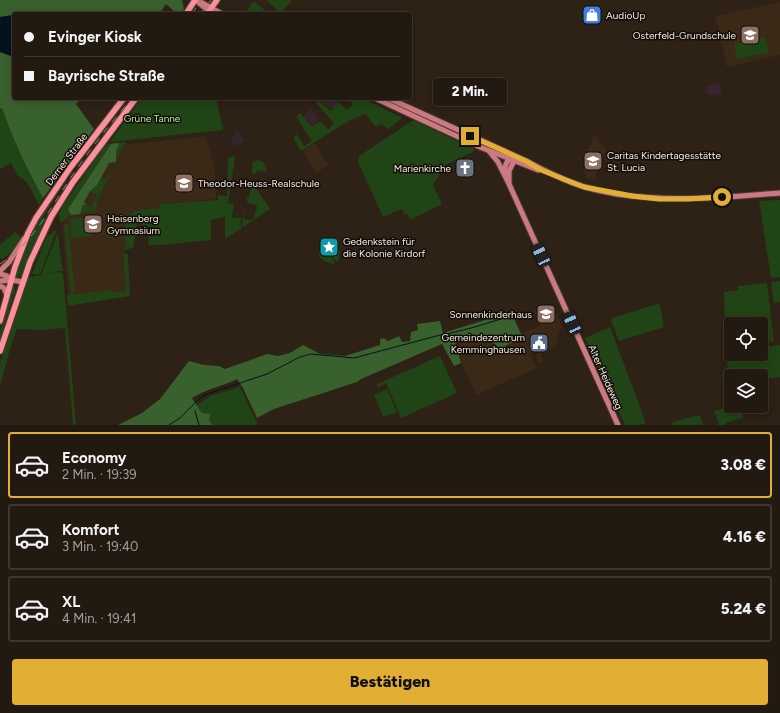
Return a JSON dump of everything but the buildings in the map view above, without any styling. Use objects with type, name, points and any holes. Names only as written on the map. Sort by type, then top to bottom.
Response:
[{"type":"main road","points":[[187,12],[196,0]]},
{"type":"main road","points":[[210,12],[217,0]]},
{"type":"main road","name":"Derner Straße","points":[[0,321],[7,295],[28,233],[36,218],[53,192],[122,100]]},
{"type":"main road","name":"Derner Straße","points":[[0,351],[23,282],[41,237],[73,182],[134,100]]},
{"type":"street","points":[[196,0],[210,12]]},
{"type":"street","points":[[379,100],[489,151],[584,187],[650,198],[700,199],[780,193]]},
{"type":"street","points":[[392,100],[512,159]]},
{"type":"street","name":"Alter Heideweg","points":[[489,151],[498,162],[509,184],[618,425]]},
{"type":"street","points":[[505,177],[505,167],[512,159]]},
{"type":"street","points":[[509,184],[509,171],[512,159]]},
{"type":"street","points":[[0,271],[9,262],[28,233]]},
{"type":"street","points":[[0,274],[7,276],[12,280]]},
{"type":"street","points":[[0,281],[12,280],[23,282]]},
{"type":"street","points":[[0,286],[4,288],[7,295]]},
{"type":"shaded area","name":"Osterfeld-Grundschule","points":[[780,2],[780,55],[727,67],[715,16]]},
{"type":"shaded area","points":[[720,83],[722,93],[710,96],[709,93],[706,93],[705,90],[708,89],[707,86]]},
{"type":"shaded area","points":[[334,100],[337,102],[332,109],[321,101]]},
{"type":"shaded area","points":[[310,109],[320,119],[312,126],[303,116]]},
{"type":"shaded area","points":[[237,132],[245,139],[238,147],[230,141]]},
{"type":"shaded area","name":"Caritas Kindertagesstätte St. Lucia","points":[[594,135],[607,150],[602,156],[595,180],[585,177],[586,174],[584,173],[586,156]]},
{"type":"shaded area","name":"Heisenberg Gymnasium","points":[[202,137],[206,139],[215,169],[216,199],[159,204],[159,208],[134,211],[125,220],[125,250],[129,295],[69,305],[62,220],[119,145]]},
{"type":"shaded area","points":[[314,143],[329,165],[318,172],[316,172],[303,151]]},
{"type":"shaded area","points":[[553,306],[563,328],[558,331],[558,338],[556,340],[557,344],[540,353],[544,361],[539,363],[535,355],[538,354],[536,351],[533,351],[530,353],[537,368],[476,395],[461,363],[455,342],[472,336],[483,335],[502,350],[508,344],[523,338],[521,334],[540,326],[534,311]]},
{"type":"green space","points":[[0,0],[182,0],[184,9],[182,12],[175,12],[166,4],[160,12],[12,12],[12,15],[0,17]]},
{"type":"green space","points":[[266,0],[292,0],[282,12],[276,12],[277,10]]},
{"type":"green space","points":[[254,1],[267,12],[250,12],[247,10]]},
{"type":"green space","points":[[765,37],[769,52],[737,59],[734,44]]},
{"type":"green space","points":[[0,52],[12,56],[12,100],[79,100],[76,104],[94,129],[43,198],[31,176],[2,108],[0,109]]},
{"type":"green space","name":"Grüne Tanne","points":[[141,100],[216,100],[223,130],[110,142]]},
{"type":"green space","points":[[348,100],[366,100],[401,117],[401,119],[388,129],[381,124],[376,127],[365,114],[347,122],[301,151],[293,138],[297,134],[304,146],[312,141],[296,117],[300,113],[312,127],[320,121],[328,129],[334,123],[316,103],[319,101],[331,111],[338,102],[347,110],[353,104]]},
{"type":"green space","points":[[2,108],[31,176],[43,198],[39,205],[27,182],[18,176],[11,163],[0,169],[0,109]]},
{"type":"green space","points":[[412,121],[415,121],[474,149],[473,152],[445,165],[433,185],[442,204],[410,220],[402,209],[383,217],[358,162],[359,156]]},
{"type":"green space","points":[[126,142],[116,159],[116,150],[111,144],[68,209],[71,215],[60,223],[59,213],[64,204],[106,144]]},
{"type":"green space","points":[[118,143],[119,145],[116,150],[116,162],[109,163],[97,185],[90,191],[84,202],[86,204],[83,204],[80,214],[71,215],[68,209],[111,144]]},
{"type":"green space","points":[[82,156],[43,217],[47,219],[23,275],[14,278],[31,232],[50,200]]},
{"type":"green space","points":[[234,156],[235,158],[228,203],[234,204],[232,217],[241,218],[244,206],[241,221],[240,221],[242,228],[225,239],[225,217],[211,220],[211,240],[148,245],[150,227],[137,224],[133,248],[125,250],[125,220],[134,211],[159,208],[159,204],[218,200],[218,195],[227,196],[228,158]]},
{"type":"green space","points":[[257,160],[264,164],[266,172],[257,170],[256,174],[251,173],[253,162]]},
{"type":"green space","points":[[111,173],[100,193],[95,212],[88,213],[86,211],[85,213],[80,214],[83,204],[91,207],[98,196],[90,191],[97,185],[101,178],[107,178]]},
{"type":"green space","points":[[252,182],[270,209],[243,227],[242,223],[246,206],[244,219],[251,220],[254,218],[257,205],[249,203],[246,200],[247,197],[249,197],[251,187],[249,184]]},
{"type":"green space","points":[[780,200],[780,277],[771,278],[759,201]]},
{"type":"green space","points":[[91,217],[92,236],[71,238],[70,219]]},
{"type":"green space","points":[[68,224],[75,293],[71,293],[64,225]]},
{"type":"green space","points":[[57,229],[41,272],[38,275],[32,274],[47,236]]},
{"type":"green space","points":[[15,232],[21,237],[17,248],[2,259],[0,258],[0,245]]},
{"type":"green space","points":[[57,235],[63,272],[59,271],[47,274],[58,272],[63,273],[76,425],[73,425],[65,328],[41,330],[17,329],[0,386],[0,363],[29,277],[41,275]]},
{"type":"green space","points":[[331,243],[336,243],[340,252],[338,262],[334,259],[326,246]]},
{"type":"green space","points":[[323,248],[325,250],[321,253],[323,257],[327,257],[326,253],[328,251],[334,261],[334,264],[321,259],[319,251]]},
{"type":"green space","points":[[123,254],[128,254],[130,296],[68,306],[67,295],[111,290],[112,293],[126,291]]},
{"type":"green space","points":[[780,281],[780,302],[774,303],[771,282]]},
{"type":"green space","points":[[14,283],[15,291],[0,340],[0,331],[12,284]]},
{"type":"green space","points":[[767,283],[774,341],[768,342],[768,317],[725,317],[724,292],[738,290],[738,286]]},
{"type":"green space","points":[[657,304],[660,305],[664,327],[619,341],[611,320],[612,318]]},
{"type":"green space","points":[[511,312],[523,338],[508,344],[502,350],[483,335],[472,336],[455,342],[461,363],[454,366],[442,344],[357,382],[274,409],[257,418],[243,388],[237,379],[203,392],[192,398],[202,413],[210,414],[209,421],[213,425],[118,425],[142,413],[160,399],[189,361],[204,365],[219,366],[225,369],[267,354],[278,356],[290,353],[303,345],[320,354],[345,356],[380,345],[380,339],[384,338],[388,341],[399,336],[402,342],[410,341],[411,332],[418,330],[417,324],[440,321],[443,333]]},
{"type":"green space","points":[[610,327],[646,423],[639,425],[625,425],[585,338]]},
{"type":"green space","points":[[780,345],[780,377],[768,379],[768,369],[728,369],[726,361],[768,361],[768,347]]},
{"type":"green space","points":[[440,356],[457,393],[401,418],[386,383],[378,387],[377,384]]},
{"type":"green space","points":[[240,387],[258,425],[213,425],[197,405],[210,396]]},
{"type":"green space","points":[[387,389],[397,412],[383,417],[374,395]]},
{"type":"green space","points":[[724,408],[724,413],[731,413],[731,415],[742,413],[743,418],[725,423],[725,425],[715,425],[719,424],[714,411]]},
{"type":"green space","points":[[700,415],[703,425],[673,425],[672,422]]},
{"type":"water","points":[[12,15],[12,56],[0,52],[0,17]]},
{"type":"waterway","points":[[447,334],[501,319]]},
{"type":"waterway","points":[[169,425],[180,418],[200,398],[207,394],[267,374],[300,357],[311,354],[354,358],[444,334]]},
{"type":"waterway","points":[[195,411],[199,425]]},
{"type":"railway","points":[[193,12],[201,0]]},
{"type":"railway","points":[[202,12],[211,0]]},
{"type":"railway","points":[[0,264],[13,255],[34,233],[89,152],[130,100]]},
{"type":"place","name":"AudioUp","points":[[592,15]]},
{"type":"place","name":"Osterfeld-Grundschule","points":[[750,35]]},
{"type":"place","name":"Caritas Kindertagesstätte St. Lucia","points":[[593,161]]},
{"type":"place","name":"Marienkirche","points":[[465,168]]},
{"type":"place","name":"Theodor-Heuss-Realschule","points":[[184,183]]},
{"type":"place","name":"Heisenberg Gymnasium","points":[[93,224]]},
{"type":"place","name":"Gedenkstein für die Kolonie Kirdorf","points":[[329,247]]},
{"type":"place","name":"Sonnenkinderhaus","points":[[546,314]]},
{"type":"place","name":"Gemeindezentrum Kemminghausen","points":[[539,343]]},
{"type":"route","points":[[470,136],[526,161],[541,170],[568,182],[584,187],[632,196],[659,199],[722,197]]}]
